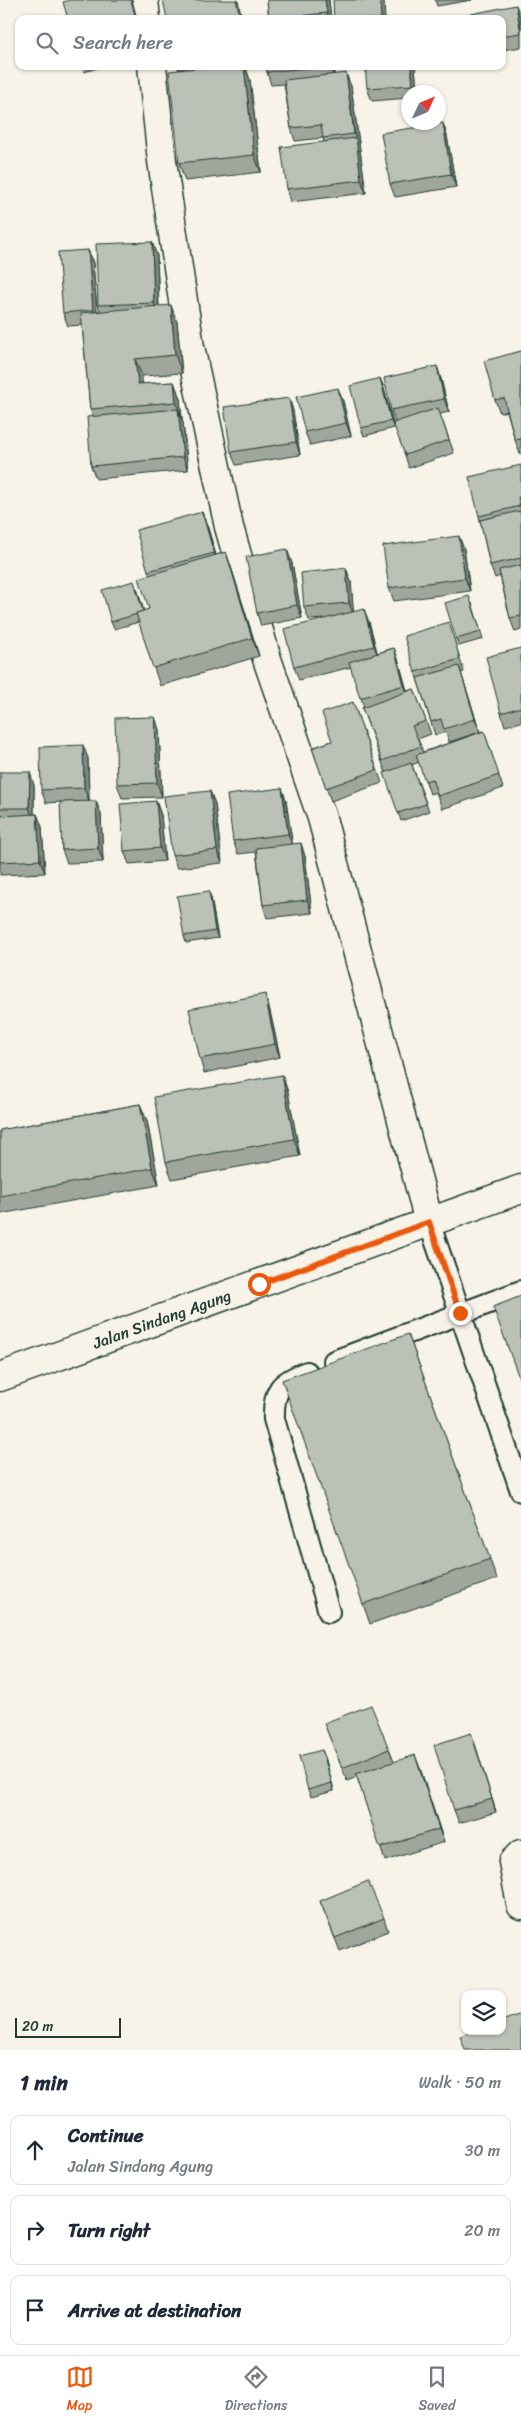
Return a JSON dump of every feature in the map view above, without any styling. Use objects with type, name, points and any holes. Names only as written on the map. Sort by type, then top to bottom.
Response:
[{"type":"street","points":[[144,0],[146,15]]},
{"type":"street","points":[[152,70],[162,162],[190,347],[229,527],[267,659],[322,818],[429,1222]]},
{"type":"street","name":"Jalan Sindang Agung","points":[[0,1376],[521,1189]]},
{"type":"street","points":[[521,1854],[513,1862],[521,1905]]},
{"type":"lane","points":[[429,1222],[521,1491]]},
{"type":"lane","points":[[329,1612],[274,1419],[273,1403],[279,1387],[293,1377],[521,1291]]},
{"type":"building","points":[[70,0],[131,0],[135,15],[67,15],[63,2]]},
{"type":"building","points":[[163,0],[236,0],[240,15],[166,15]]},
{"type":"building","points":[[267,0],[325,0],[327,13],[308,15],[269,15]]},
{"type":"building","points":[[333,0],[380,0],[381,15],[334,15]]},
{"type":"building","points":[[516,5],[521,33],[506,35],[506,15],[466,15]]},
{"type":"building","points":[[244,70],[254,155],[179,163],[169,71]]},
{"type":"building","points":[[267,70],[286,70],[267,72]]},
{"type":"building","points":[[365,70],[411,70],[413,85],[367,88]]},
{"type":"building","points":[[346,73],[354,134],[323,138],[321,125],[291,128],[284,80]]},
{"type":"building","points":[[401,130],[444,130],[451,174],[390,184],[381,133]]},
{"type":"building","points":[[356,138],[361,180],[287,189],[281,147]]},
{"type":"building","points":[[152,242],[154,303],[98,305],[96,244]]},
{"type":"building","points":[[88,250],[93,310],[63,313],[58,252]]},
{"type":"building","points":[[171,305],[175,355],[135,359],[138,384],[174,382],[176,402],[90,409],[81,313]]},
{"type":"building","points":[[521,351],[521,439],[515,440],[504,398],[495,400],[484,361]]},
{"type":"building","points":[[437,366],[444,399],[391,410],[384,378]]},
{"type":"building","points":[[380,378],[391,421],[361,428],[350,386]]},
{"type":"building","points":[[338,388],[346,423],[305,432],[296,397]]},
{"type":"building","points":[[289,398],[296,442],[231,452],[224,407]]},
{"type":"building","points":[[438,408],[449,440],[405,455],[393,423]]},
{"type":"building","points":[[178,409],[183,457],[91,466],[87,417]]},
{"type":"building","points":[[521,465],[521,497],[518,497],[520,506],[479,516],[469,477]]},
{"type":"building","points":[[520,511],[521,558],[490,565],[480,520]]},
{"type":"building","points":[[202,512],[214,553],[148,571],[136,530]]},
{"type":"building","points":[[459,536],[465,578],[389,588],[383,546]]},
{"type":"building","points":[[287,549],[297,605],[257,613],[246,557]]},
{"type":"building","points":[[226,552],[252,638],[153,668],[136,613],[149,609],[139,578]]},
{"type":"building","points":[[521,565],[521,616],[510,618],[499,570]]},
{"type":"building","points":[[346,568],[349,603],[304,607],[301,573]]},
{"type":"building","points":[[134,581],[143,611],[111,622],[102,590]]},
{"type":"building","points":[[469,596],[481,632],[456,639],[445,603]]},
{"type":"building","points":[[364,609],[374,646],[294,667],[284,629]]},
{"type":"building","points":[[449,622],[460,659],[415,672],[404,636]]},
{"type":"building","points":[[394,648],[404,685],[360,698],[349,662]]},
{"type":"building","points":[[521,648],[521,707],[501,713],[486,657]]},
{"type":"building","points":[[459,666],[475,719],[444,729],[441,719],[431,722],[417,678]]},
{"type":"building","points":[[414,689],[426,721],[412,726],[421,746],[382,761],[362,708]]},
{"type":"building","points":[[353,702],[377,770],[326,788],[312,748],[332,741],[322,713]]},
{"type":"building","points":[[155,717],[157,783],[117,784],[115,718]]},
{"type":"building","points":[[484,731],[499,775],[438,796],[432,779],[425,781],[416,755]]},
{"type":"building","points":[[83,745],[84,788],[41,790],[40,747]]},
{"type":"building","points":[[411,763],[426,804],[398,813],[384,773]]},
{"type":"building","points":[[0,772],[30,772],[29,808],[0,808]]},
{"type":"building","points":[[282,788],[288,834],[233,841],[227,795]]},
{"type":"building","points":[[210,791],[217,850],[172,855],[164,796]]},
{"type":"building","points":[[96,801],[98,848],[62,850],[60,802]]},
{"type":"building","points":[[156,801],[160,848],[124,851],[120,804]]},
{"type":"building","points":[[37,814],[40,860],[0,862],[0,816]]},
{"type":"building","points":[[301,843],[307,900],[263,905],[256,848]]},
{"type":"building","points":[[209,891],[215,931],[184,936],[177,896]]},
{"type":"building","points":[[265,994],[275,1044],[200,1059],[189,1009]]},
{"type":"building","points":[[282,1075],[294,1139],[166,1162],[154,1097]]},
{"type":"building","points":[[140,1104],[152,1168],[0,1196],[0,1130]]},
{"type":"building","points":[[521,1296],[521,1383],[493,1307]]},
{"type":"building","points":[[408,1334],[490,1559],[363,1604],[282,1380]]},
{"type":"building","points":[[371,1705],[389,1749],[342,1768],[324,1723]]},
{"type":"building","points":[[471,1733],[492,1799],[454,1810],[434,1745]]},
{"type":"building","points":[[322,1750],[332,1783],[308,1790],[299,1756]]},
{"type":"building","points":[[415,1755],[439,1829],[380,1848],[356,1774]]},
{"type":"building","points":[[368,1881],[384,1918],[335,1938],[320,1901]]},
{"type":"building","points":[[521,2014],[521,2050],[465,2050],[460,2036],[506,2035],[506,2020]]},
{"type":"route","points":[[259,1284],[429,1222],[460,1313]]}]
